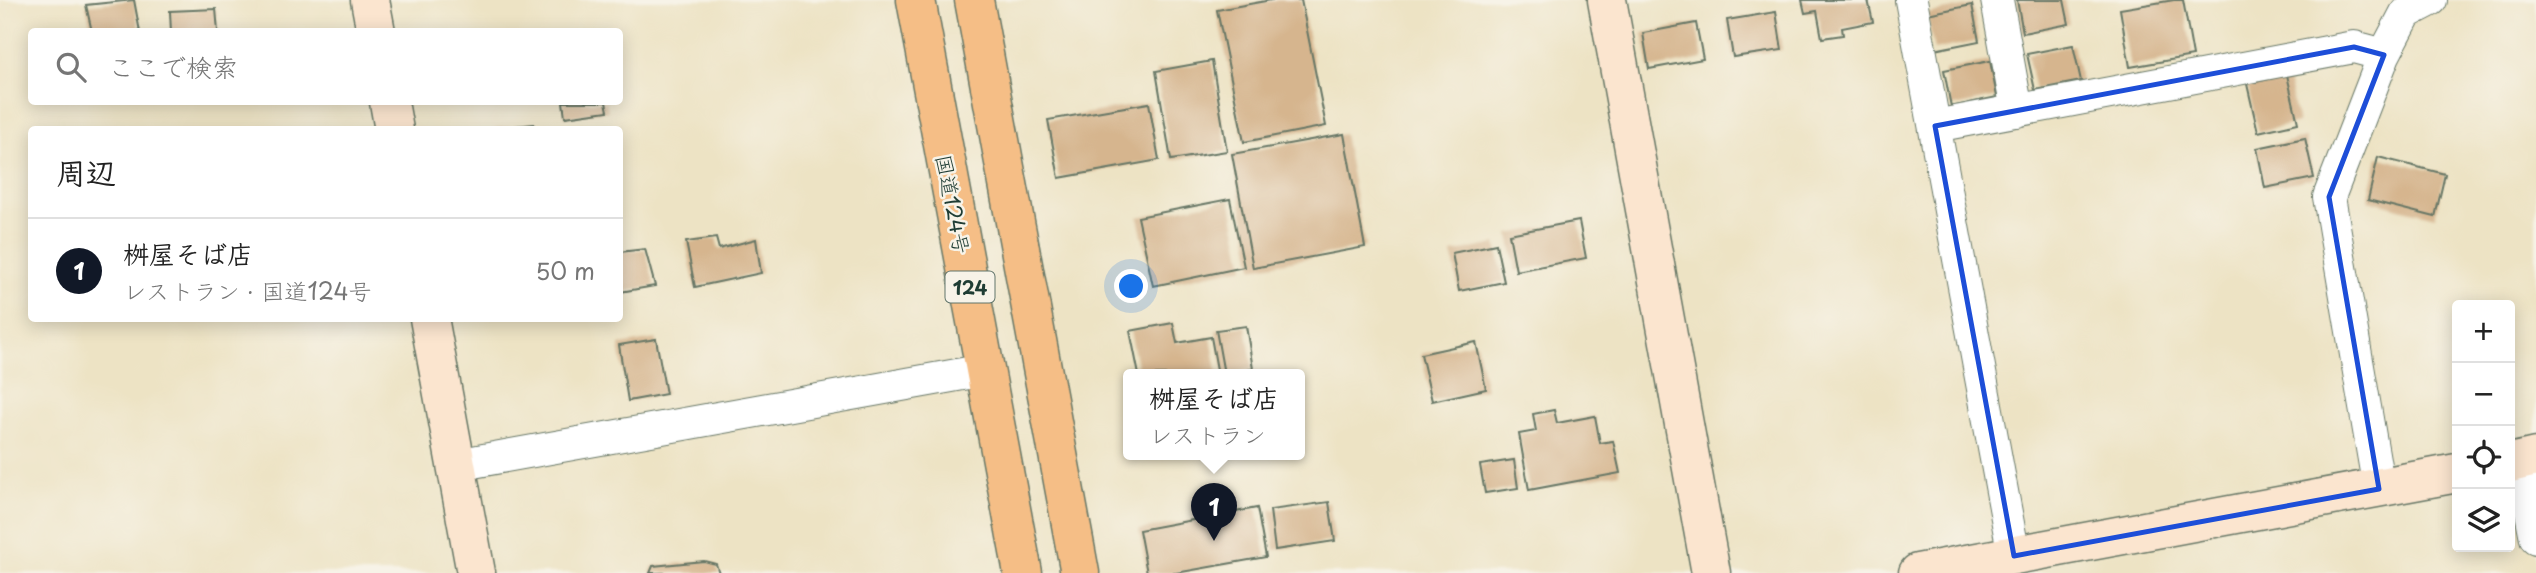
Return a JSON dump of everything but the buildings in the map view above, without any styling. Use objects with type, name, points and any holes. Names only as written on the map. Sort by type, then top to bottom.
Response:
[{"type":"highway","name":"国道124号","points":[[916,0],[1023,573]]},
{"type":"highway","name":"124","points":[[974,0],[1080,573]]},
{"type":"street","points":[[370,0],[375,28]]},
{"type":"street","points":[[1607,0],[1711,573]]},
{"type":"street","points":[[1911,0],[2014,556]]},
{"type":"street","points":[[1997,0],[2017,111]]},
{"type":"street","points":[[2379,489],[2329,197],[2384,55],[2406,13],[2431,0]]},
{"type":"street","points":[[1935,126],[2354,47],[2384,55]]},
{"type":"street","points":[[390,105],[393,126]]},
{"type":"street","points":[[430,322],[476,573]]},
{"type":"street","points":[[456,465],[985,370]]},
{"type":"street","points":[[2522,460],[2536,538]]},
{"type":"street","points":[[1918,573],[2452,474]]},
{"type":"highlighted area","points":[[2354,47],[2384,55],[2329,197],[2379,489],[2014,556],[1935,126]]},
{"type":"place","name":"桝屋そば店","points":[[1214,541]]}]
